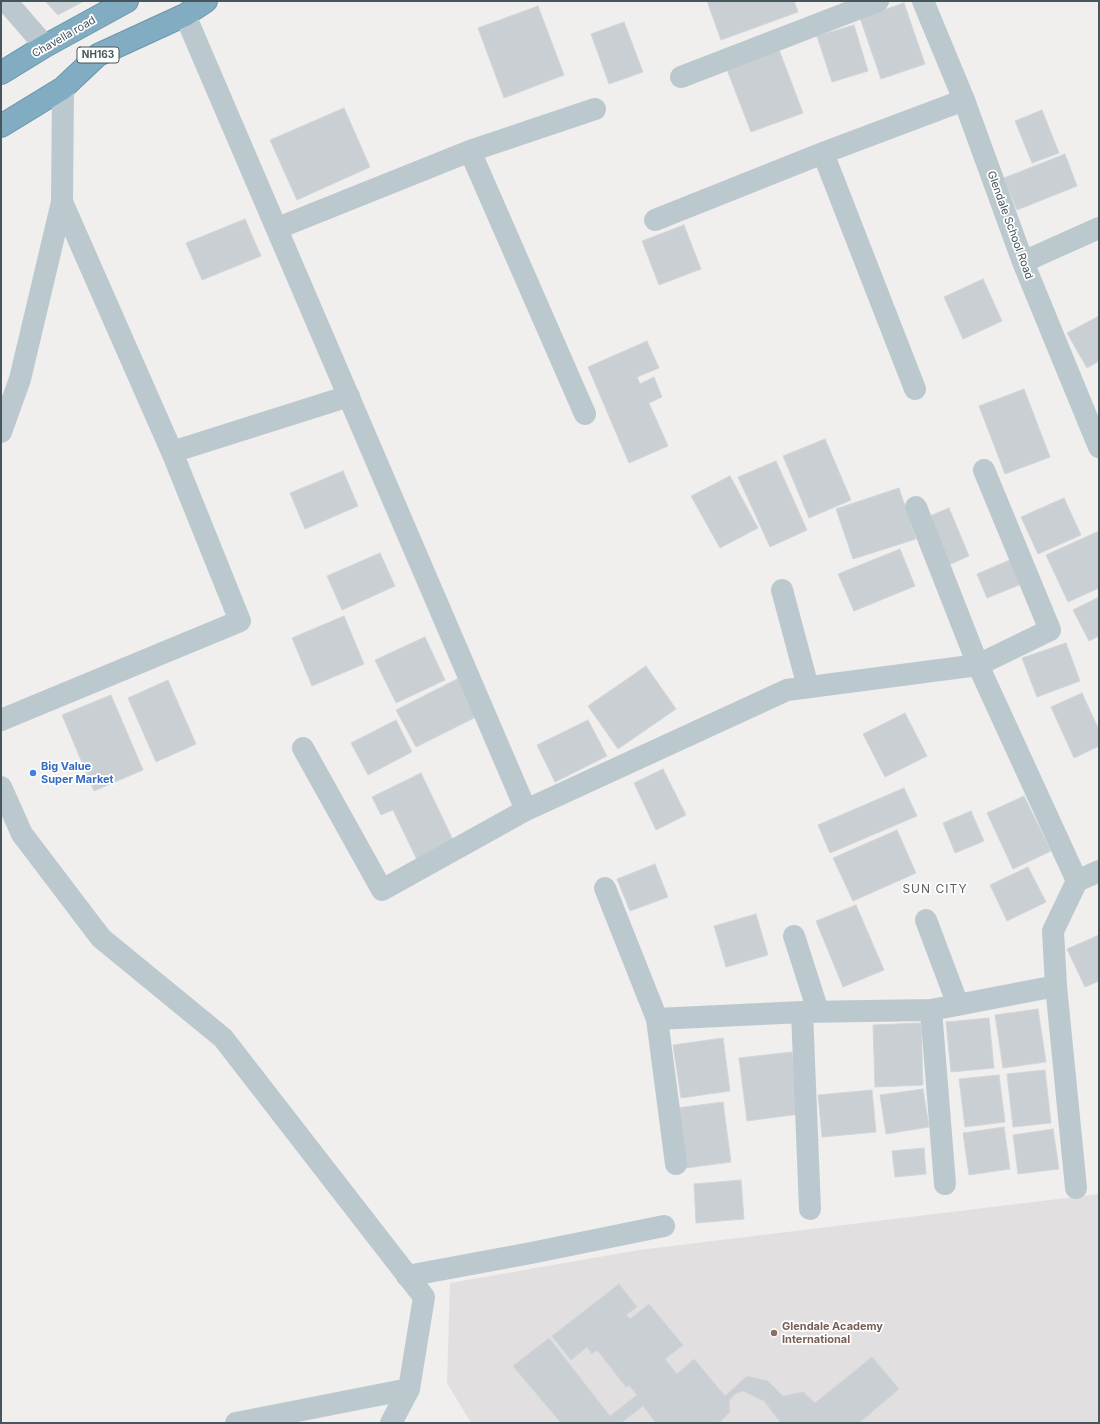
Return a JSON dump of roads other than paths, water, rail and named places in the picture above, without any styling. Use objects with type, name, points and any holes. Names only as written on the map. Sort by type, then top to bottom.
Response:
[{"type":"highway","name":"Chavella road","points":[[1,74],[44,46],[127,1]]},
{"type":"highway","name":"NH163","points":[[1,126],[62,88],[98,55],[185,15],[206,1]]},
{"type":"street","points":[[6,1],[44,46]]},
{"type":"street","points":[[681,77],[878,1]]},
{"type":"street","name":"Glendale School Road","points":[[923,1],[964,100],[1023,262],[1098,438]]},
{"type":"street","points":[[185,15],[278,228],[526,810]]},
{"type":"street","points":[[1,432],[20,379],[62,202],[62,88]]},
{"type":"street","points":[[655,220],[823,152],[964,100]]},
{"type":"street","points":[[278,228],[470,151],[595,109]]},
{"type":"street","points":[[470,151],[585,414]]},
{"type":"street","points":[[823,152],[915,389]]},
{"type":"street","points":[[1,720],[240,621],[172,452],[62,202]]},
{"type":"street","points":[[1023,262],[1099,228]]},
{"type":"street","points":[[172,452],[349,396]]},
{"type":"street","points":[[303,748],[382,890],[526,810],[787,690],[978,665],[1050,630],[984,470]]},
{"type":"street","points":[[916,507],[978,665],[1077,881]]},
{"type":"street","points":[[782,590],[808,687]]},
{"type":"street","points":[[1,787],[22,834],[101,938],[223,1038],[424,1297],[409,1389],[391,1423]]},
{"type":"street","points":[[1076,1188],[1056,986],[1053,931],[1077,881],[1099,871]]},
{"type":"street","points":[[605,888],[657,1018],[676,1164]]},
{"type":"street","points":[[926,920],[958,1004]]},
{"type":"street","points":[[794,936],[810,1012],[810,1209]]},
{"type":"street","points":[[657,1018],[810,1012],[931,1010],[1056,986]]},
{"type":"street","points":[[931,1010],[945,1184]]},
{"type":"street","points":[[407,1276],[664,1226]]},
{"type":"street","points":[[236,1423],[409,1389]]},
{"type":"place","name":"Big Value Super Market","points":[[33,773]]},
{"type":"place","name":"Glendale Academy International","points":[[774,1333]]},
{"type":"district","name":"SUN CITY","points":[[935,889]]}]
